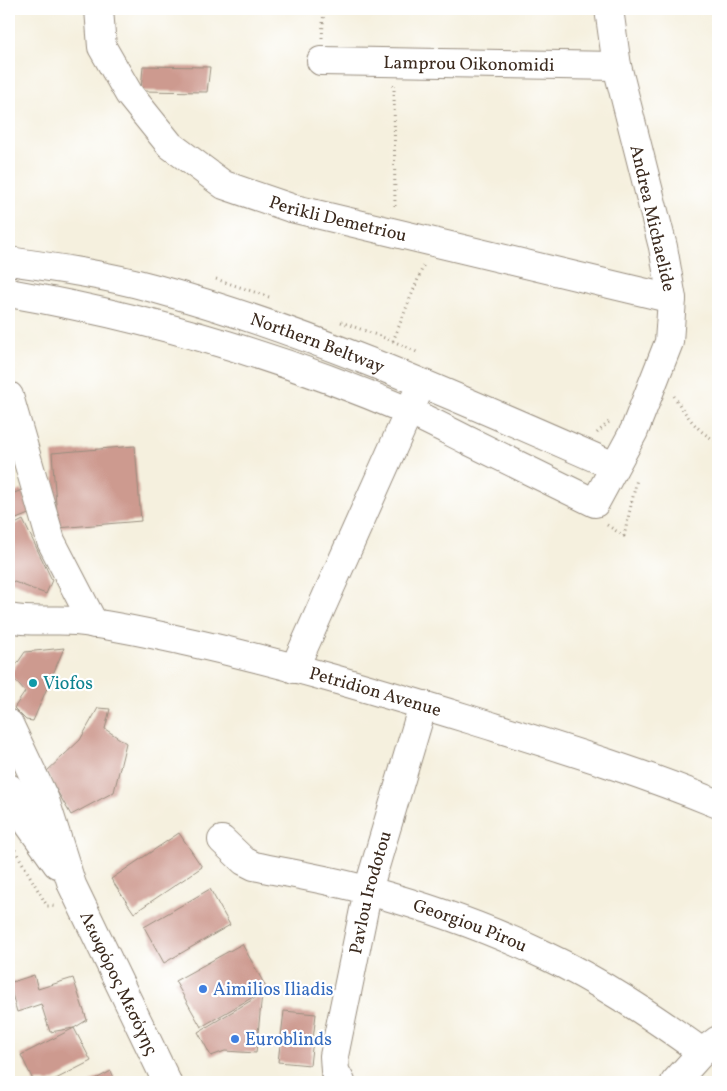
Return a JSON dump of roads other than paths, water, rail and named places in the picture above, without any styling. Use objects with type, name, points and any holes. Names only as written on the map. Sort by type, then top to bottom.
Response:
[{"type":"street","name":"Perikli Demetriou","points":[[99,9],[102,47],[129,94],[170,145],[224,184],[291,208],[672,299]]},
{"type":"street","name":"Andrea Michaelide","points":[[595,503],[627,468],[634,431],[669,342],[672,299],[663,246],[617,66],[609,9]]},
{"type":"street","name":"Lamprou Oikonomidi","points":[[321,61],[617,66]]},
{"type":"street","name":"Northern Beltway","points":[[9,261],[94,275],[153,288],[285,330],[383,366],[627,468]]},
{"type":"street","name":"Northern Beltway","points":[[9,293],[76,305],[147,322],[240,349],[303,370],[409,411],[595,503]]},
{"type":"street","points":[[294,669],[422,382]]},
{"type":"street","points":[[9,396],[51,541],[94,624]]},
{"type":"street","name":"Petridion Avenue","points":[[13,623],[47,620],[94,624],[185,641],[423,705],[660,781],[718,804]]},
{"type":"street","name":"Pavlou Irodotou","points":[[342,1082],[335,1071],[334,1056],[368,890],[423,705]]},
{"type":"street","name":"Λεωφόρος Μεσόγης","points":[[9,724],[45,800],[72,885],[167,1082]]},
{"type":"street","name":"Λεωφόρος Μεσόγης","points":[[9,788],[25,819],[72,885]]},
{"type":"street","name":"Georgiou Pirou","points":[[222,840],[239,857],[254,866],[368,890],[416,905],[501,936],[544,955],[710,1046]]},
{"type":"street","points":[[675,1082],[710,1046]]},
{"type":"place","name":"Viofos","points":[[33,683]]},
{"type":"place","name":"Aimilios Iliadis","points":[[203,989]]},
{"type":"place","name":"Euroblinds","points":[[235,1039]]}]
